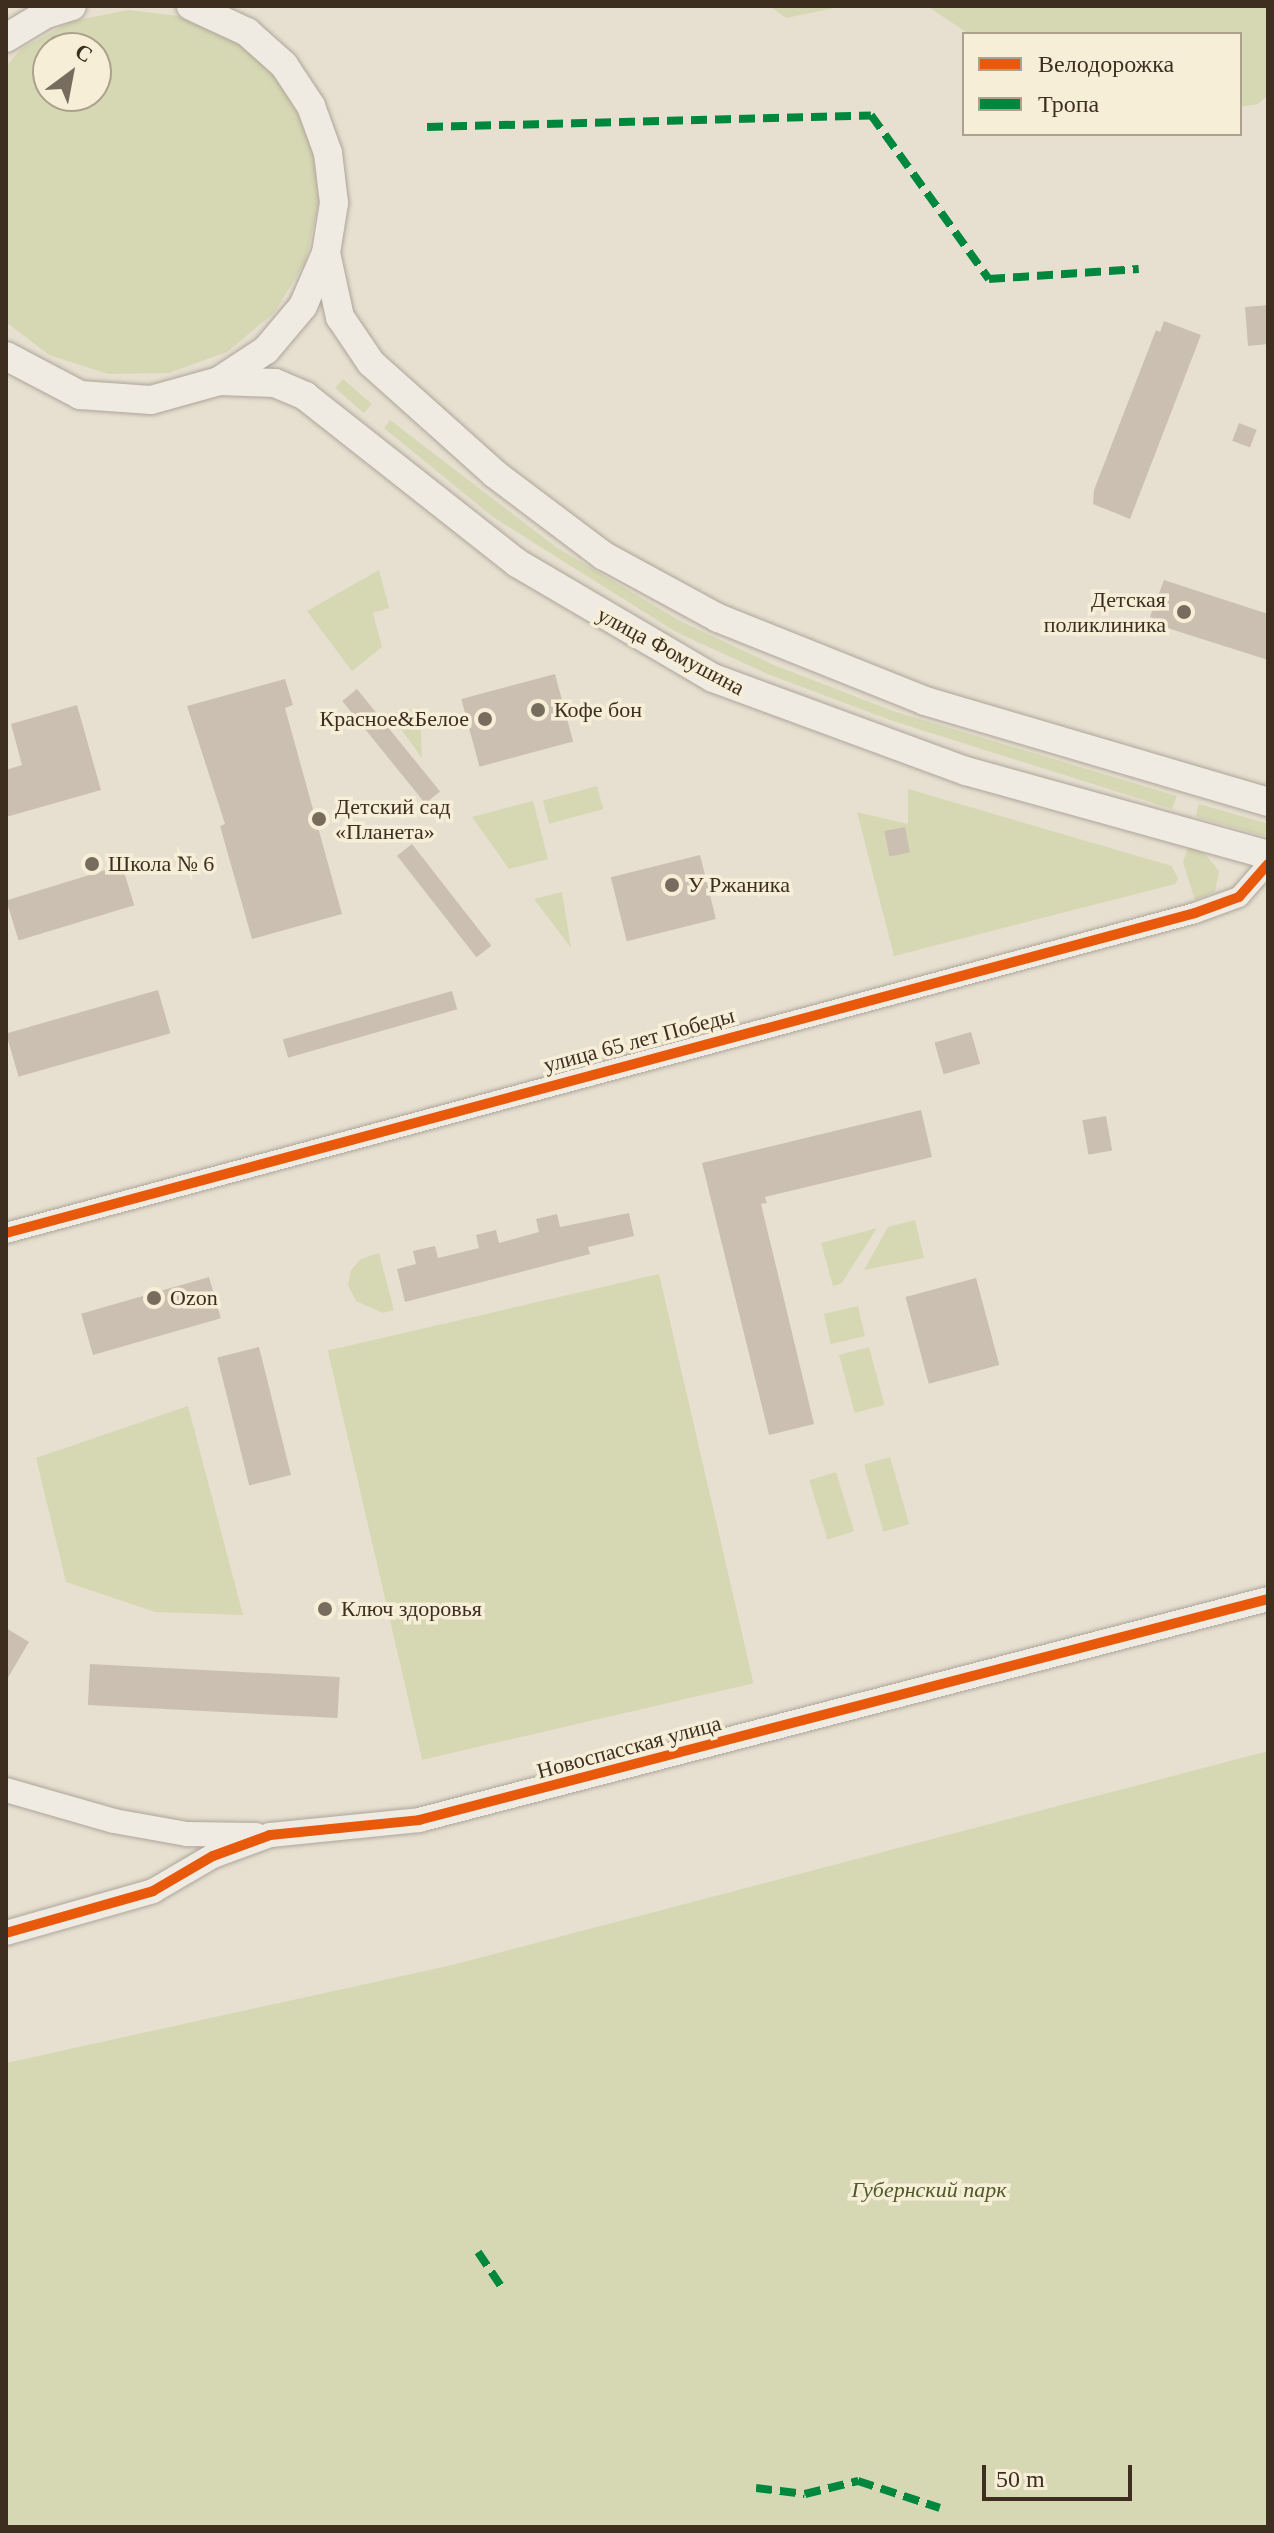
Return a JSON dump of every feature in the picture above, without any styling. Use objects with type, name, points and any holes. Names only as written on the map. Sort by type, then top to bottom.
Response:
[{"type":"main road","points":[[6,356],[80,395],[151,400],[219,381],[266,350],[303,306],[326,253],[334,203],[328,153],[311,106],[284,65],[247,32],[191,6]]},
{"type":"main road","points":[[6,19],[59,10]]},
{"type":"main road","points":[[6,38],[59,10]]},
{"type":"main road","points":[[326,253],[340,317],[371,363],[495,474],[604,556],[718,618],[925,701],[1268,802]]},
{"type":"main road","name":"улица Фомушина","points":[[219,381],[275,383],[305,396],[517,563],[713,678],[966,771],[1268,855]]},
{"type":"street","name":"улица 65 лет Победы","points":[[6,1233],[1195,913],[1239,897],[1268,864]]},
{"type":"street","name":"Новоспасская улица","points":[[6,1933],[153,1891],[213,1856],[270,1835],[419,1820],[1268,1599]]},
{"type":"street","points":[[6,1790],[114,1821],[187,1834],[270,1835]]},
{"type":"green space","points":[[770,6],[844,6],[786,18]]},
{"type":"green space","points":[[927,6],[1268,6],[1268,95],[1258,104],[1242,107],[1242,32],[966,32]]},
{"type":"green space","points":[[129,10],[186,17],[239,42],[283,85],[311,140],[319,201],[306,261],[274,313],[227,352],[169,373],[108,374],[49,355],[6,322],[6,66],[21,49],[32,43],[32,112],[112,112],[112,32],[52,32],[72,21]]},
{"type":"green space","points":[[343,379],[372,404],[364,413],[335,388]]},
{"type":"green space","points":[[390,420],[556,547],[682,622],[774,665],[893,711],[1177,796],[1172,809],[890,720],[770,675],[676,632],[493,517],[384,428]]},
{"type":"green space","points":[[379,570],[389,608],[373,613],[382,647],[352,671],[307,611]]},
{"type":"green space","points":[[420,707],[422,758],[390,714]]},
{"type":"green space","points":[[597,786],[603,809],[549,824],[543,800]]},
{"type":"green space","points":[[908,789],[1172,866],[1178,879],[1175,884],[894,956],[857,812],[908,824]]},
{"type":"green space","points":[[533,801],[548,859],[509,869],[472,817]]},
{"type":"green space","points":[[1199,804],[1268,824],[1265,836],[1195,816]]},
{"type":"green space","points":[[1188,847],[1205,854],[1219,871],[1215,892],[1195,900],[1183,862]]},
{"type":"green space","points":[[562,892],[571,948],[534,899]]},
{"type":"green space","points":[[915,1220],[924,1258],[864,1270],[888,1227]]},
{"type":"green space","points":[[877,1228],[841,1284],[833,1286],[821,1243]]},
{"type":"green space","points":[[379,1253],[394,1310],[383,1313],[356,1301],[348,1285],[351,1270],[361,1259]]},
{"type":"green space","points":[[659,1274],[753,1683],[422,1760],[328,1350]]},
{"type":"green space","points":[[858,1306],[865,1336],[831,1344],[824,1314]]},
{"type":"green space","points":[[869,1347],[885,1405],[855,1413],[839,1355]]},
{"type":"green space","points":[[188,1406],[243,1615],[155,1612],[66,1582],[36,1458]]},
{"type":"green space","points":[[890,1457],[909,1524],[883,1532],[864,1464]]},
{"type":"green space","points":[[836,1472],[854,1531],[827,1539],[809,1480]]},
{"type":"green space","name":"Губернский парк","points":[[1268,1751],[1268,2527],[6,2527],[6,2063],[452,1965]]},
{"type":"building","points":[[1268,305],[1268,344],[1248,346],[1245,307]]},
{"type":"building","points":[[1164,321],[1201,335],[1130,519],[1093,504],[1094,490],[1156,330],[1160,332]]},
{"type":"building","points":[[1239,423],[1257,430],[1250,448],[1232,441]]},
{"type":"building","points":[[1164,580],[1268,614],[1268,660],[1158,625],[1159,620],[1150,617]]},
{"type":"building","points":[[555,674],[573,742],[479,767],[461,699]]},
{"type":"building","points":[[285,679],[293,705],[285,708],[342,914],[252,939],[220,826],[225,824],[187,706]]},
{"type":"building","points":[[357,689],[440,792],[425,804],[342,701]]},
{"type":"building","points":[[77,705],[101,790],[6,817],[6,770],[22,765],[11,724]]},
{"type":"building","points":[[905,827],[910,853],[889,857],[884,831]]},
{"type":"building","points":[[412,844],[491,946],[476,957],[397,856]]},
{"type":"building","points":[[700,855],[716,919],[627,941],[611,877]]},
{"type":"building","points":[[122,865],[134,905],[19,941],[6,900]]},
{"type":"building","points":[[158,990],[170,1033],[19,1077],[6,1034]]},
{"type":"building","points":[[452,991],[457,1009],[288,1058],[283,1040]]},
{"type":"building","points":[[971,1032],[980,1064],[944,1074],[934,1042]]},
{"type":"building","points":[[921,1110],[932,1157],[765,1197],[767,1203],[761,1204],[814,1424],[769,1435],[702,1163]]},
{"type":"building","points":[[1106,1116],[1112,1150],[1088,1155],[1082,1120]]},
{"type":"building","points":[[629,1213],[634,1236],[588,1247],[590,1254],[405,1302],[397,1269],[416,1264],[413,1251],[435,1246],[438,1258],[479,1248],[476,1235],[496,1230],[499,1243],[539,1232],[536,1219],[557,1214],[560,1227]]},
{"type":"building","points":[[209,1277],[221,1318],[93,1355],[81,1314]]},
{"type":"building","points":[[976,1278],[999,1365],[929,1384],[905,1297]]},
{"type":"building","points":[[259,1347],[291,1475],[249,1485],[217,1357]]},
{"type":"building","points":[[6,1628],[29,1642],[6,1681]]},
{"type":"building","points":[[90,1664],[340,1677],[338,1718],[88,1705]]},
{"type":"marked path","points":[[427,127],[871,115],[989,279],[1139,269]]},
{"type":"marked path","points":[[478,2252],[500,2285]]},
{"type":"marked path","points":[[756,2488],[805,2494],[858,2481],[940,2508]]},
{"type":"cycle path","points":[[6,1233],[1195,913],[1239,897],[1268,864]]},
{"type":"cycle path","points":[[6,1933],[153,1891],[213,1856],[270,1835],[419,1820],[1268,1599]]},
{"type":"place","name":"Детская поликлиника","points":[[1184,612]]},
{"type":"place","name":"Кофе бон","points":[[538,710]]},
{"type":"place","name":"Красное&Белое","points":[[485,719]]},
{"type":"place","name":"Детский сад «Планета»","points":[[319,819]]},
{"type":"place","name":"Школа № 6","points":[[92,864]]},
{"type":"place","name":"У Ржаника","points":[[672,885]]},
{"type":"place","name":"Ozon","points":[[154,1298]]},
{"type":"place","name":"Ключ здоровья","points":[[325,1609]]}]
